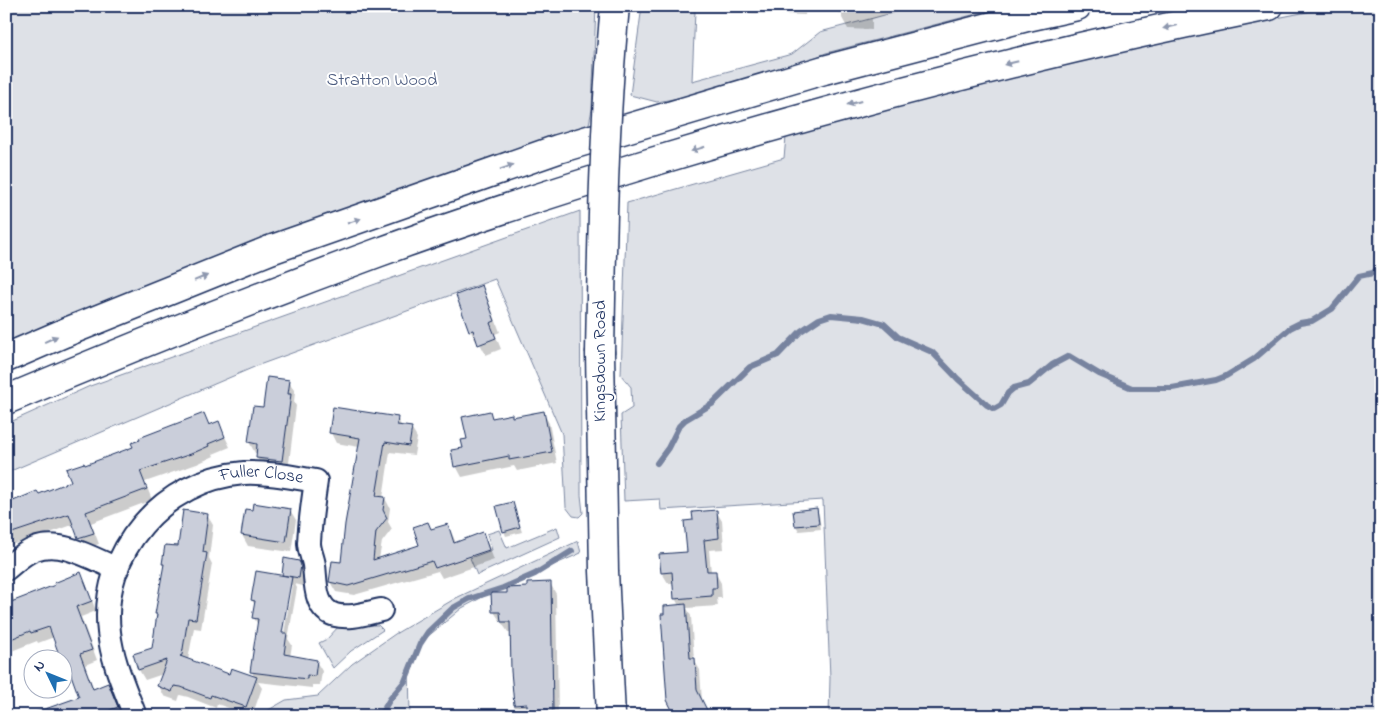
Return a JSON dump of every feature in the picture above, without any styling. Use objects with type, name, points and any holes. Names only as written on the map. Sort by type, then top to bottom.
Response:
[{"type":"main road","name":"Kingsdown Road","points":[[611,716],[604,571],[600,353],[604,179],[609,65],[615,6]]},
{"type":"main road","points":[[6,358],[270,250],[558,149],[824,70],[1027,17],[1077,6]]},
{"type":"main road","points":[[6,400],[192,323],[263,296],[380,252],[561,190],[809,115],[933,82],[1187,23],[1269,6]]},
{"type":"street","name":"Fuller Close","points":[[135,716],[112,649],[109,631],[110,597],[117,569],[135,534],[148,517],[185,491],[204,482],[244,473],[291,476],[316,481],[309,545],[314,565],[317,594],[322,606],[334,615],[342,616],[381,610]]},
{"type":"street","points":[[6,569],[20,556],[47,546],[70,549],[117,569]]},
{"type":"green space","name":"Stratton Wood","points":[[6,6],[596,6],[592,109],[589,124],[490,158],[173,274],[6,344]]},
{"type":"green space","points":[[642,6],[689,6],[695,11],[692,81],[792,54],[820,32],[919,6],[1007,6],[826,53],[741,86],[657,102],[630,95]]},
{"type":"green space","points":[[1337,6],[1381,6],[1381,716],[829,716],[830,678],[823,500],[661,510],[660,499],[624,501],[621,415],[632,408],[631,387],[621,375],[627,203],[784,158],[786,137],[905,103],[1151,43]]},
{"type":"green space","points":[[580,211],[581,495],[583,513],[579,517],[573,516],[566,507],[562,434],[495,279],[259,365],[6,473],[6,424],[90,386]]},
{"type":"green space","points":[[557,527],[560,537],[477,575],[470,558],[492,550],[487,534],[499,530],[507,548]]},
{"type":"green space","points":[[578,541],[581,553],[490,593],[462,608],[426,638],[409,665],[410,716],[258,716],[286,700],[318,696],[352,664],[395,634],[456,598]]},
{"type":"green space","points":[[340,625],[378,625],[383,630],[351,651],[333,668],[319,643],[327,639]]},
{"type":"building","points":[[482,285],[495,321],[490,323],[496,338],[478,345],[473,330],[469,331],[456,295]]},
{"type":"building","points":[[267,377],[290,380],[288,394],[291,394],[282,461],[256,458],[257,444],[248,442],[253,406],[263,407]]},
{"type":"building","points":[[333,407],[398,417],[397,425],[412,427],[409,446],[385,442],[376,496],[385,497],[383,510],[387,518],[376,532],[373,560],[419,545],[413,527],[428,522],[431,529],[448,524],[454,543],[483,532],[489,550],[435,568],[432,561],[348,586],[329,582],[332,561],[341,562],[345,524],[360,438],[329,433]]},
{"type":"building","points":[[490,411],[492,418],[512,414],[512,417],[544,411],[552,452],[509,460],[509,456],[454,467],[451,450],[463,448],[461,440],[467,439],[462,417]]},
{"type":"building","points":[[204,413],[209,425],[219,421],[225,437],[191,454],[140,471],[147,489],[86,512],[94,533],[78,538],[69,514],[6,535],[6,504],[37,491],[39,494],[71,481],[66,469],[84,463],[85,465],[133,447],[131,443],[140,440],[139,438]]},
{"type":"building","points":[[513,502],[520,527],[503,532],[496,506]]},
{"type":"building","points":[[253,503],[291,509],[286,542],[241,535],[245,509],[252,510]]},
{"type":"building","points":[[817,508],[819,524],[795,526],[793,511]]},
{"type":"building","points":[[183,510],[208,514],[203,552],[207,553],[196,619],[188,618],[182,655],[180,656],[229,674],[231,668],[257,677],[246,707],[211,695],[210,698],[181,687],[174,686],[172,692],[157,686],[167,660],[138,670],[133,654],[152,648],[165,545],[178,546]]},
{"type":"building","points":[[717,510],[719,538],[704,540],[707,571],[716,571],[717,588],[712,588],[712,596],[674,599],[672,572],[661,573],[659,554],[687,552],[684,521],[693,520],[692,512]]},
{"type":"building","points":[[284,558],[299,561],[301,565],[299,578],[282,575]]},
{"type":"building","points":[[256,571],[292,577],[282,633],[287,633],[284,654],[317,660],[315,676],[307,675],[307,679],[250,672],[258,619],[252,618],[255,601],[251,600]]},
{"type":"building","points":[[81,572],[92,601],[76,607],[92,650],[80,654],[93,689],[108,683],[118,707],[95,716],[34,716],[34,713],[79,697],[72,678],[72,650],[57,650],[49,627],[31,633],[30,631],[11,639],[6,627],[6,604],[55,585],[54,583]]},
{"type":"building","points":[[551,582],[553,711],[527,712],[527,704],[514,705],[510,622],[501,622],[500,612],[492,612],[491,593],[507,593],[507,588],[527,587],[527,583]]},
{"type":"building","points":[[686,604],[690,658],[695,658],[697,690],[710,716],[675,716],[667,700],[661,614],[664,614],[664,606]]},
{"type":"waterway","points":[[657,463],[668,448],[679,426],[685,420],[712,404],[750,367],[778,355],[801,331],[819,319],[831,315],[863,318],[884,324],[898,337],[932,352],[958,379],[994,409],[1001,405],[1008,393],[1014,388],[1029,384],[1052,365],[1069,356],[1099,374],[1132,388],[1172,388],[1216,380],[1254,359],[1290,328],[1300,323],[1312,321],[1332,309],[1359,276],[1373,273],[1381,266]]},
{"type":"waterway","points":[[380,716],[390,699],[405,681],[420,644],[428,632],[453,608],[469,599],[503,588],[535,574],[572,551]]}]
